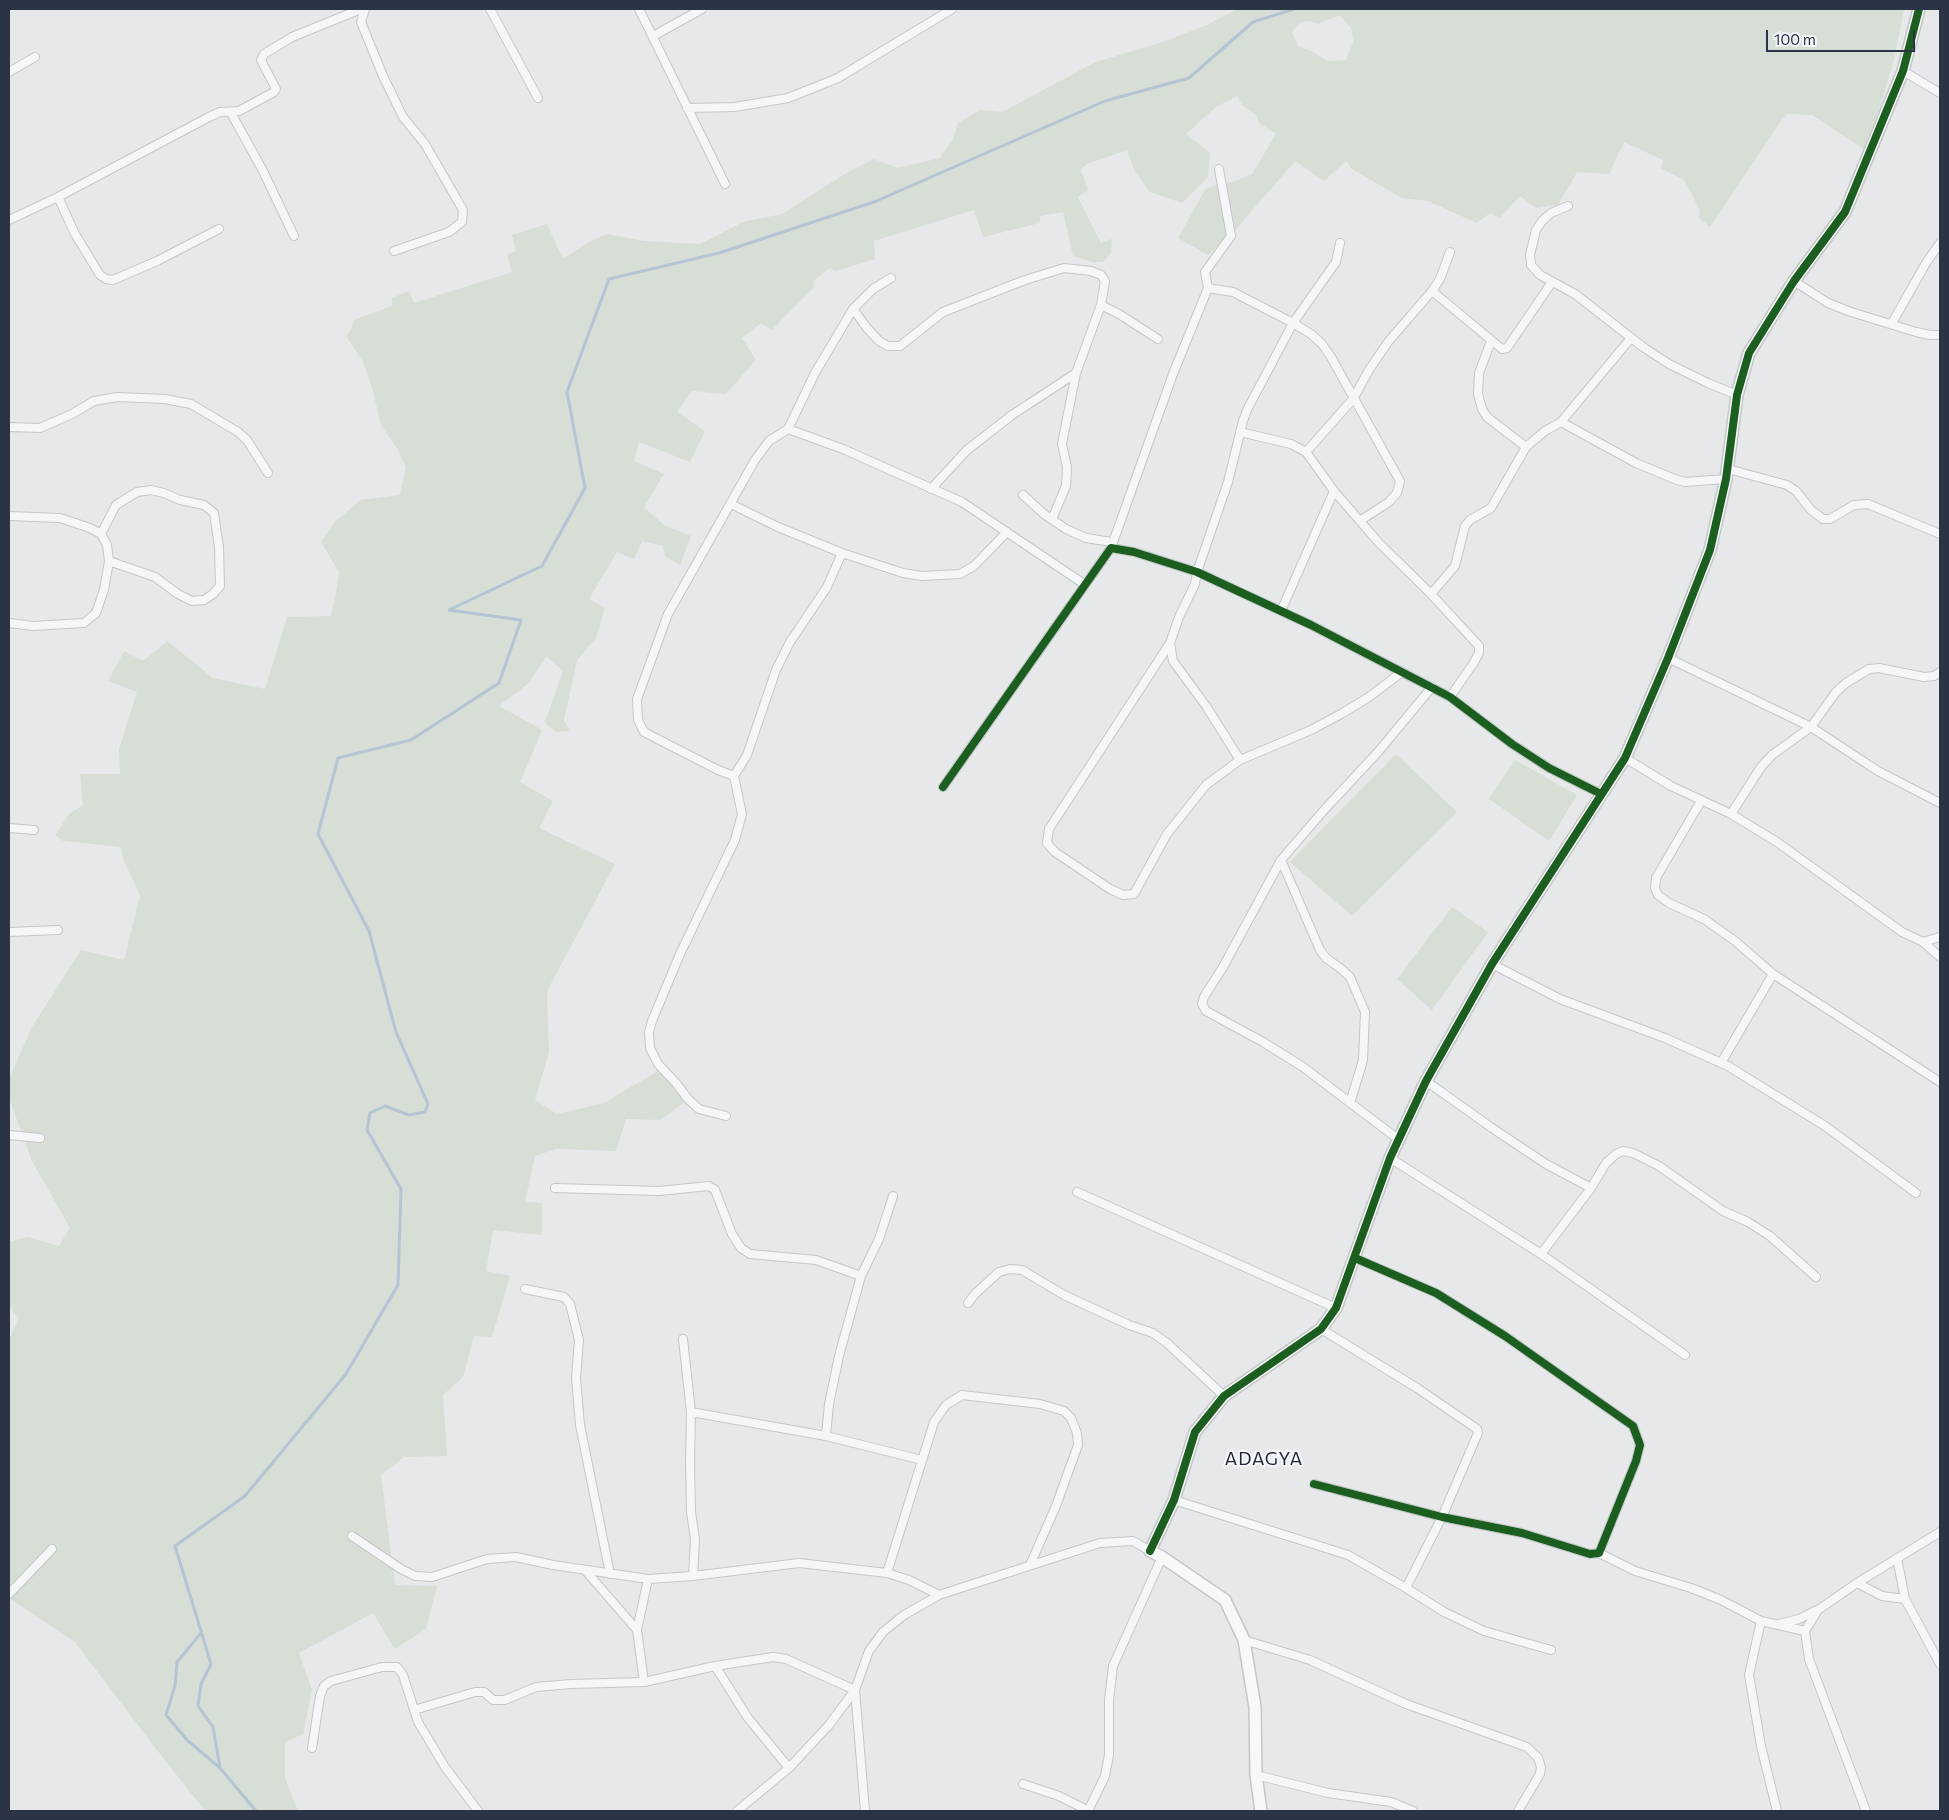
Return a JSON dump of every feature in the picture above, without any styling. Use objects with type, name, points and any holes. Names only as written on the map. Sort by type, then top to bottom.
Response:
[{"type":"street","points":[[9,220],[58,198],[209,117],[220,112],[231,113],[239,111],[274,92],[276,89],[261,60],[264,54],[292,37],[361,9]]},
{"type":"street","points":[[365,9],[361,22],[383,76],[403,117],[424,144],[463,210],[462,222],[449,232],[394,251]]},
{"type":"street","points":[[490,9],[538,98]]},
{"type":"street","points":[[639,9],[725,184]]},
{"type":"street","points":[[653,36],[702,9]]},
{"type":"street","points":[[688,108],[735,107],[788,98],[838,78],[952,9]]},
{"type":"street","points":[[1150,1551],[1174,1500],[1195,1432],[1224,1396],[1321,1329],[1336,1308],[1390,1158],[1426,1082],[1492,964],[1625,758],[1668,658],[1710,550],[1727,474],[1737,395],[1749,354],[1794,281],[1845,212],[1904,71],[1919,9]]},
{"type":"street","points":[[9,72],[35,57]]},
{"type":"street","points":[[1904,71],[1940,93]]},
{"type":"street","points":[[231,113],[264,171],[294,236]]},
{"type":"street","points":[[943,787],[1000,708],[1111,545],[1173,374],[1208,288],[1205,272],[1231,236],[1219,169]]},
{"type":"street","points":[[58,198],[75,234],[100,275],[106,279],[113,280],[157,262],[219,229]]},
{"type":"street","points":[[1568,206],[1551,213],[1542,220],[1536,230],[1530,255],[1531,264],[1540,275],[1575,294],[1631,338],[1669,364],[1737,395]]},
{"type":"street","points":[[1340,243],[1336,262],[1293,323],[1248,410],[1240,432],[1228,482],[1197,572],[1195,584],[1179,617],[1170,643],[1049,829],[1047,843],[1055,852],[1110,889],[1123,895],[1134,894],[1167,834],[1206,785],[1240,760],[1311,730],[1340,714],[1402,672]]},
{"type":"street","points":[[1892,324],[1926,263],[1940,243]]},
{"type":"street","points":[[1306,452],[1353,399],[1369,370],[1388,342],[1432,291],[1440,279],[1450,252]]},
{"type":"street","points":[[853,309],[879,341],[888,346],[900,346],[943,312],[1025,280],[1064,268],[1091,271],[1101,275],[1105,280],[1100,305],[1076,372],[1062,444],[1067,467],[1066,486],[1052,519]]},
{"type":"street","points":[[734,776],[694,759],[644,732],[638,720],[637,700],[668,614],[755,460],[769,442],[788,429],[815,373],[853,309],[873,289],[891,278]]},
{"type":"street","points":[[1794,281],[1828,303],[1850,312],[1930,335],[1940,335]]},
{"type":"street","points":[[1432,291],[1502,349],[1507,348],[1552,282]]},
{"type":"street","points":[[1208,288],[1233,292],[1293,323],[1311,334],[1322,344],[1400,481],[1397,493],[1389,502],[1361,520]]},
{"type":"street","points":[[1100,305],[1119,314],[1158,339]]},
{"type":"street","points":[[1431,594],[1455,566],[1465,526],[1470,520],[1490,508],[1526,447],[1545,430],[1561,422],[1631,338]]},
{"type":"street","points":[[1491,341],[1479,372],[1478,394],[1482,409],[1487,417],[1526,447]]},
{"type":"street","points":[[931,490],[967,450],[1012,415],[1076,372]]},
{"type":"street","points":[[9,427],[40,428],[72,414],[94,401],[116,397],[165,399],[191,404],[238,432],[247,440],[268,473]]},
{"type":"street","points":[[1561,422],[1636,463],[1677,480],[1685,482],[1727,474],[1787,485],[1796,491],[1811,510],[1823,519],[1830,519],[1854,505],[1868,504],[1940,534]]},
{"type":"street","points":[[788,429],[843,449],[931,490],[962,502],[1084,584]]},
{"type":"street","points":[[1240,432],[1291,444],[1306,452],[1334,491],[1390,555],[1431,594],[1479,646],[1479,654],[1450,697]]},
{"type":"street","points":[[101,534],[116,505],[137,492],[151,490],[164,493],[180,500],[204,505],[214,513],[221,570],[220,586],[204,600],[192,601],[178,594],[155,577],[109,561]]},
{"type":"street","points":[[1281,611],[1334,491]]},
{"type":"street","points":[[1023,495],[1066,529],[1086,538],[1197,572],[1281,611],[1432,687],[1450,697],[1512,744],[1549,768],[1601,794]]},
{"type":"street","points":[[731,504],[778,527],[842,553],[903,573],[922,576],[960,574],[974,566],[1007,532]]},
{"type":"street","points":[[9,516],[60,518],[101,534],[107,545],[109,561],[104,590],[96,613],[84,623],[33,626],[9,623]]},
{"type":"street","points":[[726,1116],[699,1109],[688,1100],[676,1083],[658,1064],[650,1048],[649,1032],[680,954],[735,840],[742,814],[734,776],[747,755],[776,670],[790,642],[827,587],[842,553]]},
{"type":"street","points":[[1170,643],[1173,661],[1206,706],[1240,760]]},
{"type":"street","points":[[1668,658],[1811,727],[1878,771],[1940,802]]},
{"type":"street","points":[[1731,814],[1760,767],[1772,755],[1811,727],[1836,692],[1846,683],[1870,669],[1879,668],[1924,677],[1934,676],[1940,672]]},
{"type":"street","points":[[1398,1139],[1303,1067],[1263,1042],[1206,1011],[1202,1004],[1204,996],[1223,967],[1281,860],[1324,809],[1378,752],[1432,687]]},
{"type":"street","points":[[1625,758],[1671,786],[1731,814],[1777,842],[1902,932],[1923,942],[1940,957]]},
{"type":"street","points":[[1701,801],[1656,878],[1655,888],[1658,895],[1669,903],[1704,919],[1735,941],[1773,974],[1940,1082]]},
{"type":"street","points":[[9,828],[34,830]]},
{"type":"street","points":[[1281,860],[1320,950],[1326,958],[1350,977],[1365,1012],[1363,1060],[1350,1102]]},
{"type":"street","points":[[9,932],[58,930]]},
{"type":"street","points":[[1923,942],[1940,937]]},
{"type":"street","points":[[1492,964],[1560,999],[1665,1038],[1721,1062],[1826,1126],[1916,1193]]},
{"type":"street","points":[[1721,1062],[1773,974]]},
{"type":"street","points":[[1426,1082],[1538,1159],[1590,1188]]},
{"type":"street","points":[[9,1135],[40,1138]]},
{"type":"street","points":[[1542,1254],[1606,1164],[1616,1154],[1623,1151],[1633,1153],[1659,1166],[1723,1211],[1748,1222],[1770,1236],[1816,1277]]},
{"type":"street","points":[[1390,1158],[1542,1254],[1685,1354]]},
{"type":"street","points":[[555,1188],[659,1191],[709,1186],[714,1190],[732,1234],[741,1248],[750,1254],[816,1260],[861,1276]]},
{"type":"street","points":[[1077,1192],[1336,1308]]},
{"type":"street","points":[[826,1436],[829,1404],[835,1375],[861,1276],[879,1239],[892,1196]]},
{"type":"street","points":[[1355,1258],[1436,1294],[1505,1336],[1633,1426],[1640,1445],[1636,1461],[1599,1553]]},
{"type":"street","points":[[968,1304],[975,1294],[999,1272],[1010,1269],[1022,1270],[1064,1294],[1129,1325],[1153,1332],[1224,1396]]},
{"type":"street","points":[[524,1289],[564,1297],[570,1304],[579,1340],[576,1378],[580,1425],[610,1574]]},
{"type":"street","points":[[1321,1329],[1417,1388],[1477,1429],[1478,1433],[1442,1517],[1406,1588]]},
{"type":"street","points":[[683,1339],[691,1412],[691,1512],[696,1539],[693,1576]]},
{"type":"street","points":[[887,1573],[934,1422],[939,1412],[946,1405],[962,1396],[1040,1404],[1064,1411],[1071,1418],[1078,1445],[1056,1506],[1030,1564]]},
{"type":"street","points":[[691,1412],[826,1436],[922,1460]]},
{"type":"street","points":[[1314,1484],[1442,1517],[1522,1533],[1590,1554],[1599,1553],[1635,1571],[1691,1588],[1721,1600],[1761,1621],[1805,1631]]},
{"type":"street","points":[[1174,1500],[1348,1555],[1444,1612],[1484,1631],[1552,1650]]},
{"type":"street","points":[[1777,1624],[1799,1619],[1818,1610],[1857,1583],[1940,1532]]},
{"type":"street","points":[[352,1536],[401,1569],[415,1576],[432,1577],[487,1559],[516,1557],[610,1574],[648,1578],[693,1576],[799,1563],[887,1573],[909,1580],[939,1595]]},
{"type":"street","points":[[737,1811],[789,1768],[829,1725],[855,1690],[869,1651],[882,1632],[904,1615],[939,1595],[1030,1564],[1100,1543],[1133,1541],[1162,1556],[1225,1600],[1244,1640],[1255,1707],[1256,1775],[1261,1811]]},
{"type":"street","points":[[9,1594],[52,1549]]},
{"type":"street","points":[[1023,1784],[1059,1796],[1089,1811],[1105,1776],[1109,1755],[1109,1700],[1113,1666],[1162,1556]]},
{"type":"street","points":[[1897,1558],[1905,1599],[1940,1664]]},
{"type":"street","points":[[585,1570],[637,1630]]},
{"type":"street","points":[[644,1682],[637,1630],[648,1578]]},
{"type":"street","points":[[1857,1583],[1882,1596],[1905,1599]]},
{"type":"street","points":[[1818,1610],[1805,1631],[1809,1659],[1866,1811]]},
{"type":"street","points":[[1761,1621],[1749,1675],[1761,1746],[1777,1811]]},
{"type":"street","points":[[1244,1640],[1310,1660],[1406,1704],[1527,1747],[1538,1758],[1541,1767],[1540,1774],[1518,1811]]},
{"type":"street","points":[[414,1710],[474,1692],[484,1692],[494,1700],[505,1700],[536,1687],[644,1682],[715,1666],[773,1657],[786,1659],[855,1690]]},
{"type":"street","points":[[715,1666],[748,1718],[789,1768]]},
{"type":"street","points":[[312,1748],[320,1696],[324,1686],[331,1681],[382,1667],[397,1667],[403,1675],[418,1722],[445,1767],[478,1811]]},
{"type":"street","points":[[855,1690],[865,1811]]},
{"type":"street","points":[[1256,1775],[1328,1793],[1391,1802],[1413,1811]]},
{"type":"shaded area","points":[[1237,9],[1904,9],[1895,56],[1880,107],[1863,149],[1812,115],[1786,114],[1710,227],[1699,218],[1700,210],[1684,180],[1661,168],[1663,160],[1624,142],[1609,174],[1577,172],[1558,205],[1536,208],[1520,196],[1500,218],[1490,213],[1477,223],[1428,201],[1402,198],[1352,169],[1346,161],[1324,181],[1295,161],[1237,228],[1208,255],[1178,238],[1206,188],[1235,181],[1252,174],[1276,134],[1259,123],[1256,115],[1242,105],[1237,96],[1216,107],[1186,134],[1210,153],[1208,177],[1182,203],[1150,192],[1134,170],[1127,150],[1087,164],[1081,170],[1088,190],[1078,197],[1101,243],[1112,239],[1111,253],[1103,262],[1092,262],[1073,256],[1063,212],[1040,216],[1040,223],[983,237],[974,210],[874,241],[875,259],[836,271],[830,268],[813,281],[814,287],[772,330],[761,323],[742,338],[756,360],[726,394],[692,391],[677,412],[705,431],[690,462],[639,442],[634,461],[664,474],[644,507],[664,525],[691,536],[680,565],[665,556],[663,546],[642,541],[634,559],[617,552],[589,599],[605,608],[596,638],[577,660],[564,720],[570,731],[555,732],[545,722],[563,671],[546,656],[529,683],[499,706],[542,730],[520,782],[553,801],[539,828],[615,864],[547,991],[549,1052],[535,1100],[557,1114],[604,1103],[658,1071],[671,1081],[685,1102],[660,1120],[626,1119],[616,1151],[556,1149],[535,1156],[525,1202],[542,1203],[542,1235],[493,1230],[486,1271],[510,1276],[492,1337],[474,1336],[463,1377],[443,1395],[447,1456],[404,1457],[381,1475],[395,1585],[437,1586],[426,1629],[395,1649],[373,1613],[299,1653],[312,1690],[303,1734],[285,1742],[285,1778],[298,1811],[205,1811],[75,1642],[9,1598],[9,1339],[19,1319],[9,1305],[9,1242],[27,1237],[59,1246],[70,1228],[32,1161],[9,1098],[9,1079],[32,1027],[81,950],[124,960],[140,896],[122,856],[121,847],[63,841],[55,835],[69,814],[83,805],[80,774],[120,774],[119,749],[137,692],[108,681],[124,651],[143,661],[167,641],[213,678],[265,689],[287,617],[331,616],[339,572],[321,542],[334,523],[360,500],[400,495],[406,467],[398,450],[381,425],[372,387],[363,362],[346,336],[352,328],[354,320],[392,306],[392,298],[409,291],[414,303],[512,272],[507,254],[516,251],[512,235],[547,224],[563,259],[590,241],[608,234],[643,241],[700,244],[743,222],[782,214],[848,172],[874,159],[898,168],[940,158],[953,139],[958,123],[980,110],[1002,112],[1096,62],[1163,42],[1207,25]],"holes":[[[1340,15],[1351,28],[1354,40],[1346,60],[1327,61],[1313,52],[1298,46],[1292,32],[1299,23],[1310,21],[1318,24]]]},
{"type":"shaded area","points":[[1396,754],[1457,812],[1352,916],[1290,862]]},
{"type":"shaded area","points":[[1515,760],[1577,795],[1549,841],[1489,799]]},
{"type":"shaded area","points":[[1452,907],[1488,932],[1432,1010],[1397,979]]},
{"type":"waterway","points":[[256,1811],[220,1768],[213,1727],[198,1706],[201,1684],[211,1664],[175,1546],[245,1496],[346,1374],[398,1285],[401,1189],[367,1130],[370,1113],[385,1106],[409,1115],[425,1112],[428,1104],[396,1032],[369,931],[318,834],[338,758],[411,740],[499,683],[521,620],[449,610],[542,566],[585,488],[567,392],[609,279],[719,253],[874,202],[1105,101],[1189,78],[1253,22],[1294,9]]},
{"type":"waterway","points":[[201,1633],[177,1662],[175,1686],[166,1715],[187,1740],[220,1768]]},
{"type":"cycle path","points":[[1150,1551],[1174,1500],[1195,1432],[1224,1396],[1321,1329],[1336,1308],[1390,1158],[1426,1081],[1492,964],[1625,758],[1668,658],[1710,550],[1726,479],[1737,395],[1749,353],[1794,281],[1845,212],[1903,71],[1919,9]]},
{"type":"cycle path","points":[[943,787],[1111,548],[1134,552],[1197,572],[1311,625],[1450,697],[1512,744],[1549,768],[1601,794]]},
{"type":"cycle path","points":[[1314,1484],[1442,1517],[1522,1533],[1590,1554],[1599,1553],[1636,1461],[1640,1445],[1633,1426],[1505,1336],[1436,1293],[1355,1258]]},
{"type":"district","name":"ADAGYA","points":[[1264,1459]]}]
